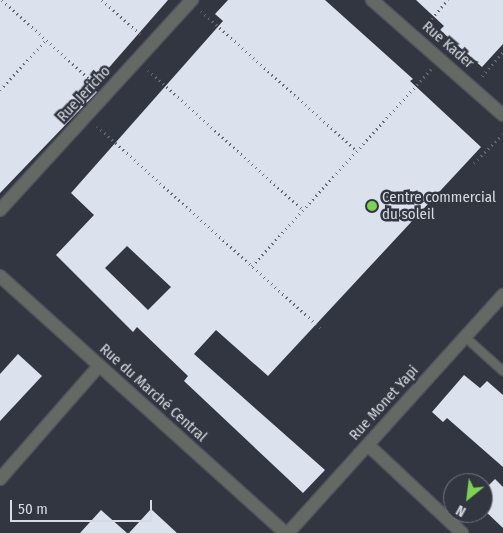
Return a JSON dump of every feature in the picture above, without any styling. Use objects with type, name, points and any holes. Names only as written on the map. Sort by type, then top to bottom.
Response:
[{"type":"street","name":"Rue Kader","points":[[372,0],[503,116]]},
{"type":"street","name":"Rue Jericho","points":[[0,210],[192,1]]},
{"type":"street","name":"Rue du Marché Central","points":[[0,276],[287,533]]},
{"type":"street","name":"Rue Monet Yapi","points":[[287,533],[503,295]]},
{"type":"street","points":[[0,479],[99,366]]},
{"type":"street","points":[[368,445],[462,533]]},
{"type":"lane","points":[[465,337],[503,371]]},
{"type":"path","points":[[2,0],[106,94]]},
{"type":"path","points":[[102,0],[151,44]]},
{"type":"path","points":[[415,37],[448,0]]},
{"type":"path","points":[[192,1],[357,151]]},
{"type":"path","points":[[0,90],[46,40]]},
{"type":"path","points":[[472,88],[503,52]]},
{"type":"path","points":[[252,266],[440,59]]},
{"type":"path","points":[[137,60],[303,210]]},
{"type":"path","points":[[86,116],[323,330]]},
{"type":"path","points":[[474,163],[503,134]]},
{"type":"building","points":[[0,0],[168,0],[92,87],[97,92],[0,193]]},
{"type":"building","points":[[228,0],[325,0],[413,79],[410,81],[481,147],[268,376],[216,330],[194,354],[325,470],[303,493],[184,381],[188,376],[137,327],[133,332],[56,255],[94,215],[71,193],[223,21],[215,14]],"holes":[[[127,246],[171,287],[148,310],[105,268]]]},
{"type":"building","points":[[416,0],[503,0],[503,44],[482,67],[440,30],[444,26]]},
{"type":"building","points":[[18,354],[42,376],[0,421],[0,374]]},
{"type":"building","points":[[464,375],[480,388],[487,381],[503,395],[503,467],[447,418],[443,422],[432,412]]},
{"type":"building","points":[[495,479],[503,487],[503,528],[493,518],[493,481]]},
{"type":"building","points":[[151,509],[177,533],[129,533]]},
{"type":"building","points":[[101,510],[127,533],[80,533]]},
{"type":"place","name":"Centre commercial du soleil","points":[[372,206]]}]
